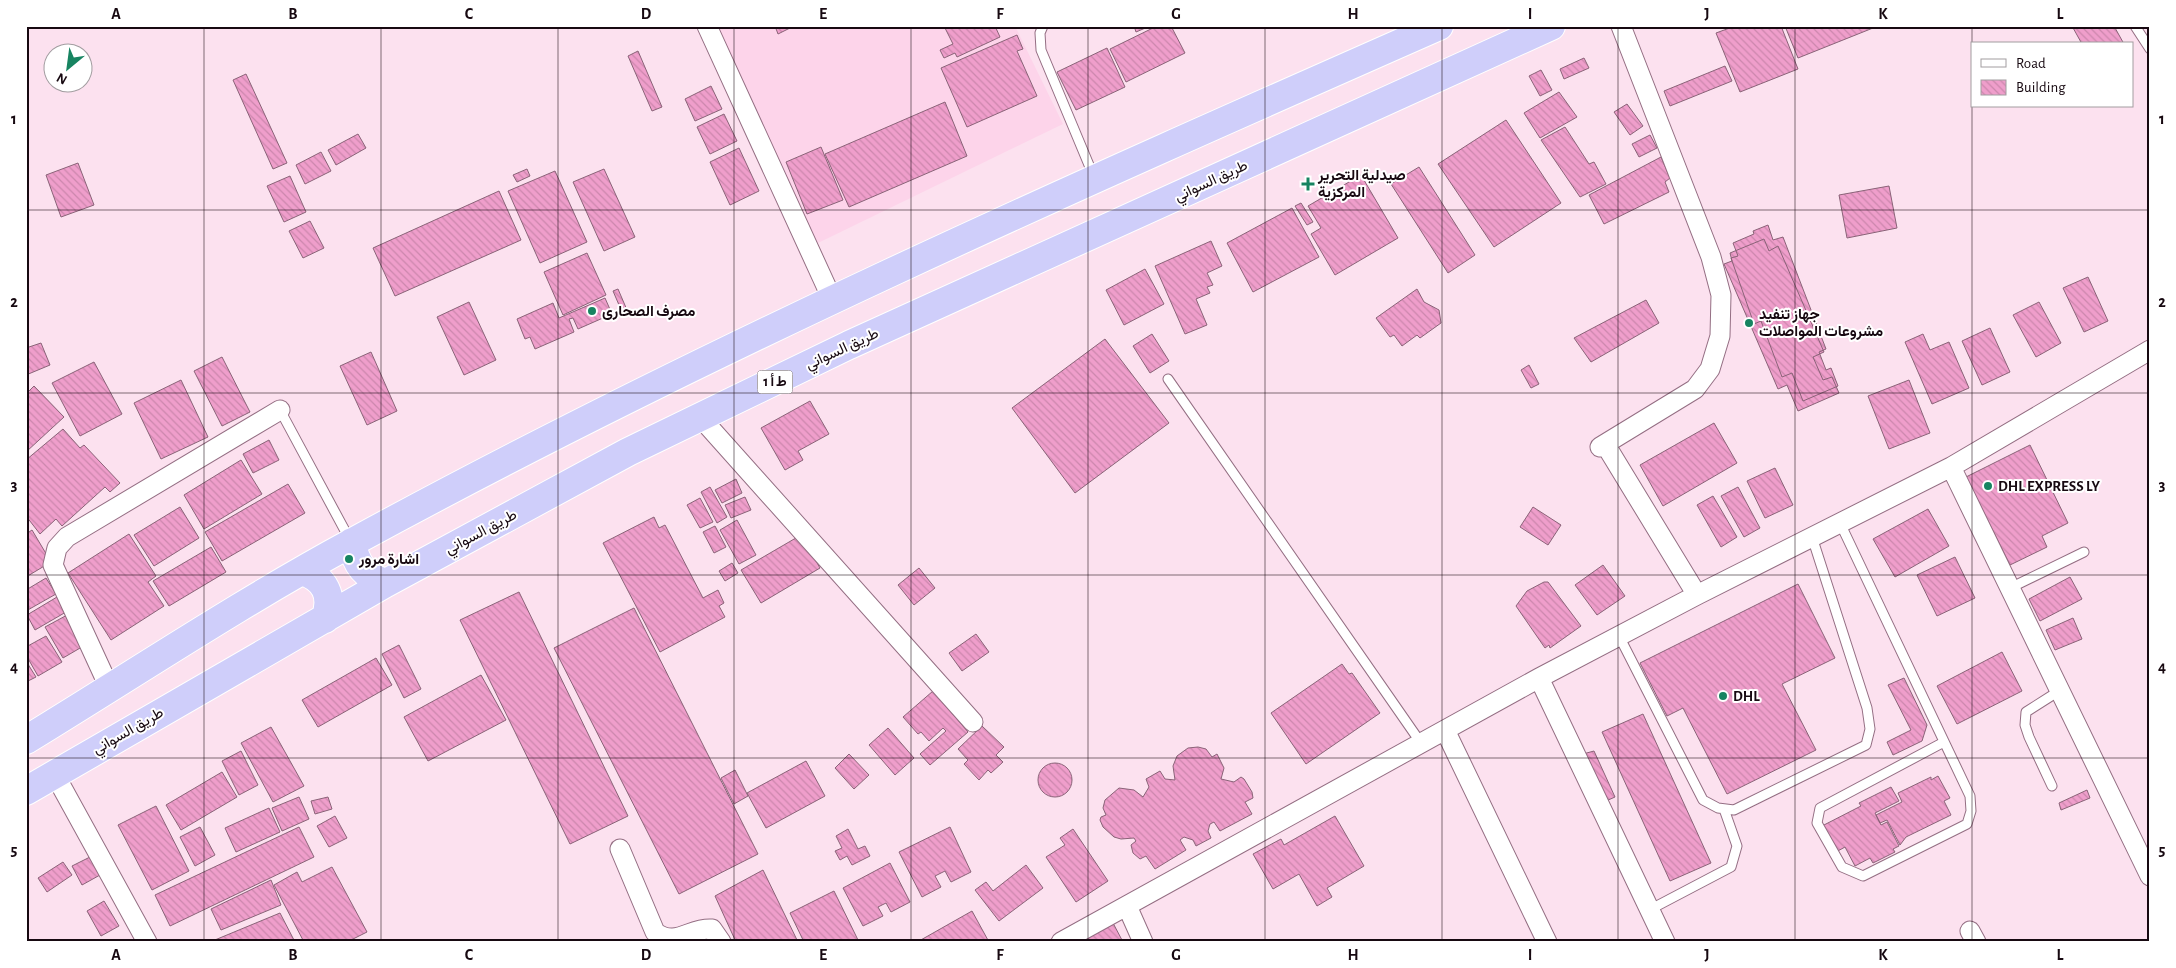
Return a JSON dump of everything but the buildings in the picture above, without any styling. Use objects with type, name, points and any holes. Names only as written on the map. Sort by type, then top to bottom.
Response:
[{"type":"highway","points":[[26,740],[352,542],[554,436],[832,299],[1094,178],[1439,26]]},
{"type":"highway","name":"طريق السواني","points":[[26,791],[54,773],[386,583],[628,452],[849,345],[1551,26]]},
{"type":"highway","points":[[352,542],[356,561],[362,569],[377,580],[386,583]]},
{"type":"highway","points":[[302,571],[312,574],[326,589],[329,599],[325,619]]},
{"type":"street","points":[[707,26],[832,299]]},
{"type":"street","points":[[1621,26],[1711,257],[1721,295],[1720,336],[1710,369],[1695,389],[1602,445],[1697,595]]},
{"type":"street","points":[[1061,942],[1539,678],[1697,595],[1951,467],[2150,350]]},
{"type":"street","points":[[110,689],[53,566],[57,548],[67,537],[280,410]]},
{"type":"street","points":[[701,418],[973,722]]},
{"type":"street","points":[[1951,467],[2150,876]]},
{"type":"street","points":[[1539,678],[1651,909],[1665,942]]},
{"type":"street","points":[[1445,730],[1547,942]]},
{"type":"street","points":[[54,773],[147,942]]},
{"type":"street","points":[[620,849],[655,932],[662,938],[672,940],[696,930],[712,929],[721,942]]},
{"type":"street","points":[[1127,906],[1143,942]]},
{"type":"lane","points":[[1043,26],[1040,33],[1041,50],[1094,178]]},
{"type":"lane","points":[[2135,26],[2150,49]]},
{"type":"lane","points":[[1168,379],[1421,743]]},
{"type":"lane","points":[[280,410],[352,542]]},
{"type":"lane","points":[[1840,523],[1970,796],[1971,811],[1967,824],[1863,876],[1842,866],[1816,823],[1820,808],[1944,742]]},
{"type":"lane","points":[[1619,636],[1703,800],[1734,810],[1866,745],[1870,729],[1867,708],[1812,537]]},
{"type":"lane","points":[[2010,588],[2084,552]]},
{"type":"lane","points":[[2052,786],[2025,725],[2026,712],[2059,691]]},
{"type":"lane","points":[[1651,909],[1731,868],[1737,846],[1724,808]]},
{"type":"shaded area","points":[[711,26],[1015,26],[1063,124],[818,243]]},
{"type":"place","name":"صيدلية التحرير المركزية","points":[[1308,184]]},
{"type":"place","name":"مصرف الصحارى","points":[[592,311]]},
{"type":"place","name":"جهاز تنفيد مشروعات المواصلات","points":[[1749,323]]},
{"type":"place","name":"DHL EXPRESS LY","points":[[1988,486]]},
{"type":"place","name":"اشارة مرور","points":[[349,559]]},
{"type":"place","name":"DHL","points":[[1723,696]]}]
